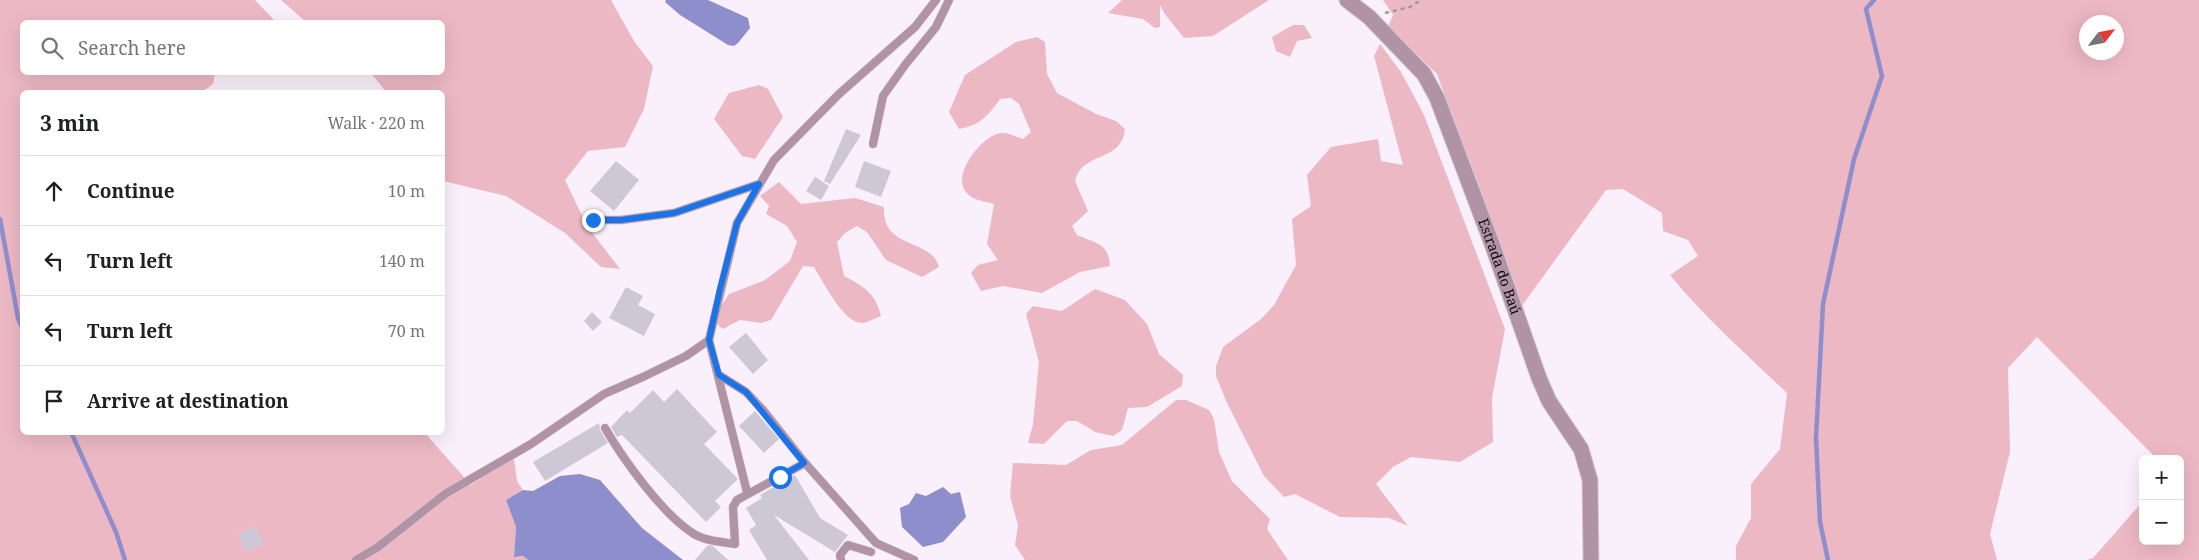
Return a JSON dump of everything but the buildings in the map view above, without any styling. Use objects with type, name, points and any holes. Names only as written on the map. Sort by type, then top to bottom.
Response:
[{"type":"street","name":"Estrada do Baú","points":[[1347,0],[1369,17],[1424,74],[1437,98],[1492,244],[1539,378],[1549,401],[1581,449],[1590,480],[1592,560]]},
{"type":"lane","points":[[747,492],[709,340],[737,223],[774,160],[839,94],[915,27],[936,0]]},
{"type":"lane","points":[[873,144],[883,96],[904,65],[936,27],[949,0]]},
{"type":"lane","points":[[593,220],[621,220],[674,213],[759,184]]},
{"type":"lane","points":[[356,560],[378,547],[445,494],[531,444],[604,394],[686,356],[709,340]]},
{"type":"lane","points":[[719,375],[746,392],[804,463],[876,543],[914,560]]},
{"type":"lane","points":[[605,428],[623,460],[680,524],[710,541],[735,544],[733,507],[737,500],[747,492],[804,463]]},
{"type":"lane","points":[[865,560],[876,543]]},
{"type":"lane","points":[[841,560],[840,555],[848,545],[871,552]]},
{"type":"path","points":[[1369,17],[1410,7],[1421,0]]},
{"type":"shaded area","points":[[0,0],[255,0],[274,20],[20,20],[20,75],[215,75],[213,84],[205,90],[20,90],[20,435],[427,435],[471,485],[506,461],[514,459],[517,481],[523,490],[506,500],[516,527],[514,557],[523,556],[528,560],[0,560]]},
{"type":"shaded area","points":[[281,0],[611,0],[634,41],[653,66],[644,109],[625,147],[588,151],[565,180],[587,226],[620,269],[601,267],[565,233],[506,196],[445,181],[445,90],[384,90],[373,75],[445,75],[445,20],[304,20]]},
{"type":"shaded area","points":[[1122,0],[1269,0],[1213,36],[1184,38],[1160,5],[1160,27],[1155,28],[1143,19],[1108,13]]},
{"type":"shaded area","points":[[1383,0],[2199,0],[2199,560],[2087,560],[2093,558],[2139,506],[2139,545],[2184,545],[2184,455],[2153,455],[2037,337],[2008,368],[2010,452],[1990,534],[1997,560],[1736,560],[1736,546],[1751,518],[1751,484],[1780,449],[1787,393],[1712,321],[1670,275],[1698,256],[1688,240],[1663,231],[1662,213],[1623,189],[1606,190],[1521,307],[1437,74],[1388,27],[1393,15]]},
{"type":"shaded area","points":[[1293,25],[1304,25],[1312,38],[1297,41],[1290,57],[1276,51],[1272,37]]},
{"type":"shaded area","points":[[1037,37],[1045,42],[1047,74],[1057,93],[1096,114],[1116,121],[1125,129],[1119,145],[1086,165],[1079,171],[1075,181],[1088,211],[1072,226],[1077,235],[1095,242],[1104,248],[1109,258],[1110,266],[1080,272],[1042,293],[1003,286],[981,291],[971,273],[978,265],[998,260],[987,244],[994,204],[972,197],[966,192],[962,185],[965,166],[978,148],[993,135],[1003,133],[1023,139],[1031,132],[1019,104],[1011,98],[1000,99],[983,119],[966,128],[959,129],[949,112],[965,75],[1016,42]]},
{"type":"shaded area","points":[[1380,44],[1401,72],[1424,115],[1505,329],[1492,398],[1493,442],[1460,462],[1411,457],[1393,467],[1376,484],[1408,526],[1389,518],[1340,517],[1295,494],[1284,497],[1264,476],[1227,403],[1216,376],[1216,366],[1223,347],[1261,319],[1274,305],[1296,265],[1292,219],[1311,206],[1307,175],[1331,147],[1378,139],[1381,161],[1403,165],[1374,56]]},
{"type":"shaded area","points":[[759,85],[768,89],[783,117],[755,159],[742,156],[714,119],[729,93]]},
{"type":"shaded area","points":[[779,182],[801,204],[855,198],[884,207],[888,228],[901,239],[927,251],[935,258],[939,267],[922,277],[886,260],[867,232],[857,226],[845,233],[837,242],[844,276],[858,283],[872,296],[881,316],[864,323],[855,321],[834,300],[814,267],[803,266],[771,320],[761,323],[740,320],[723,329],[715,319],[729,294],[765,280],[790,261],[797,242],[787,226],[766,214],[769,206],[760,196]]},
{"type":"shaded area","points":[[1095,289],[1125,300],[1147,324],[1159,354],[1183,375],[1182,386],[1147,407],[1128,408],[1122,430],[1113,436],[1095,432],[1077,421],[1067,421],[1044,444],[1028,443],[1033,424],[1039,362],[1026,314],[1033,306],[1062,311]]},
{"type":"shaded area","points":[[1176,400],[1186,400],[1209,410],[1214,419],[1219,452],[1232,481],[1270,519],[1267,529],[1288,560],[1025,560],[1015,545],[1018,525],[1010,496],[1013,463],[1066,465],[1091,450],[1122,445]]},
{"type":"water","points":[[666,0],[708,0],[748,18],[750,28],[738,43],[734,46],[728,45],[680,15],[665,2]]},
{"type":"water","points":[[580,474],[600,480],[642,528],[683,560],[528,560],[523,556],[514,557],[516,527],[506,500],[523,490],[533,491],[560,476]]},
{"type":"water","points":[[943,487],[951,494],[960,492],[966,517],[943,542],[923,547],[902,527],[900,508],[909,504],[916,493],[926,496]]},
{"type":"waterway","points":[[1828,560],[1820,522],[1816,438],[1823,304],[1854,159],[1882,76],[1866,9],[1874,0]]},
{"type":"waterway","points":[[0,219],[20,322]]},
{"type":"waterway","points":[[72,435],[116,532],[125,560]]},
{"type":"route","points":[[593,220],[621,220],[674,213],[759,184],[737,223],[709,340],[719,375],[746,392],[763,410],[804,463],[780,477]]}]
